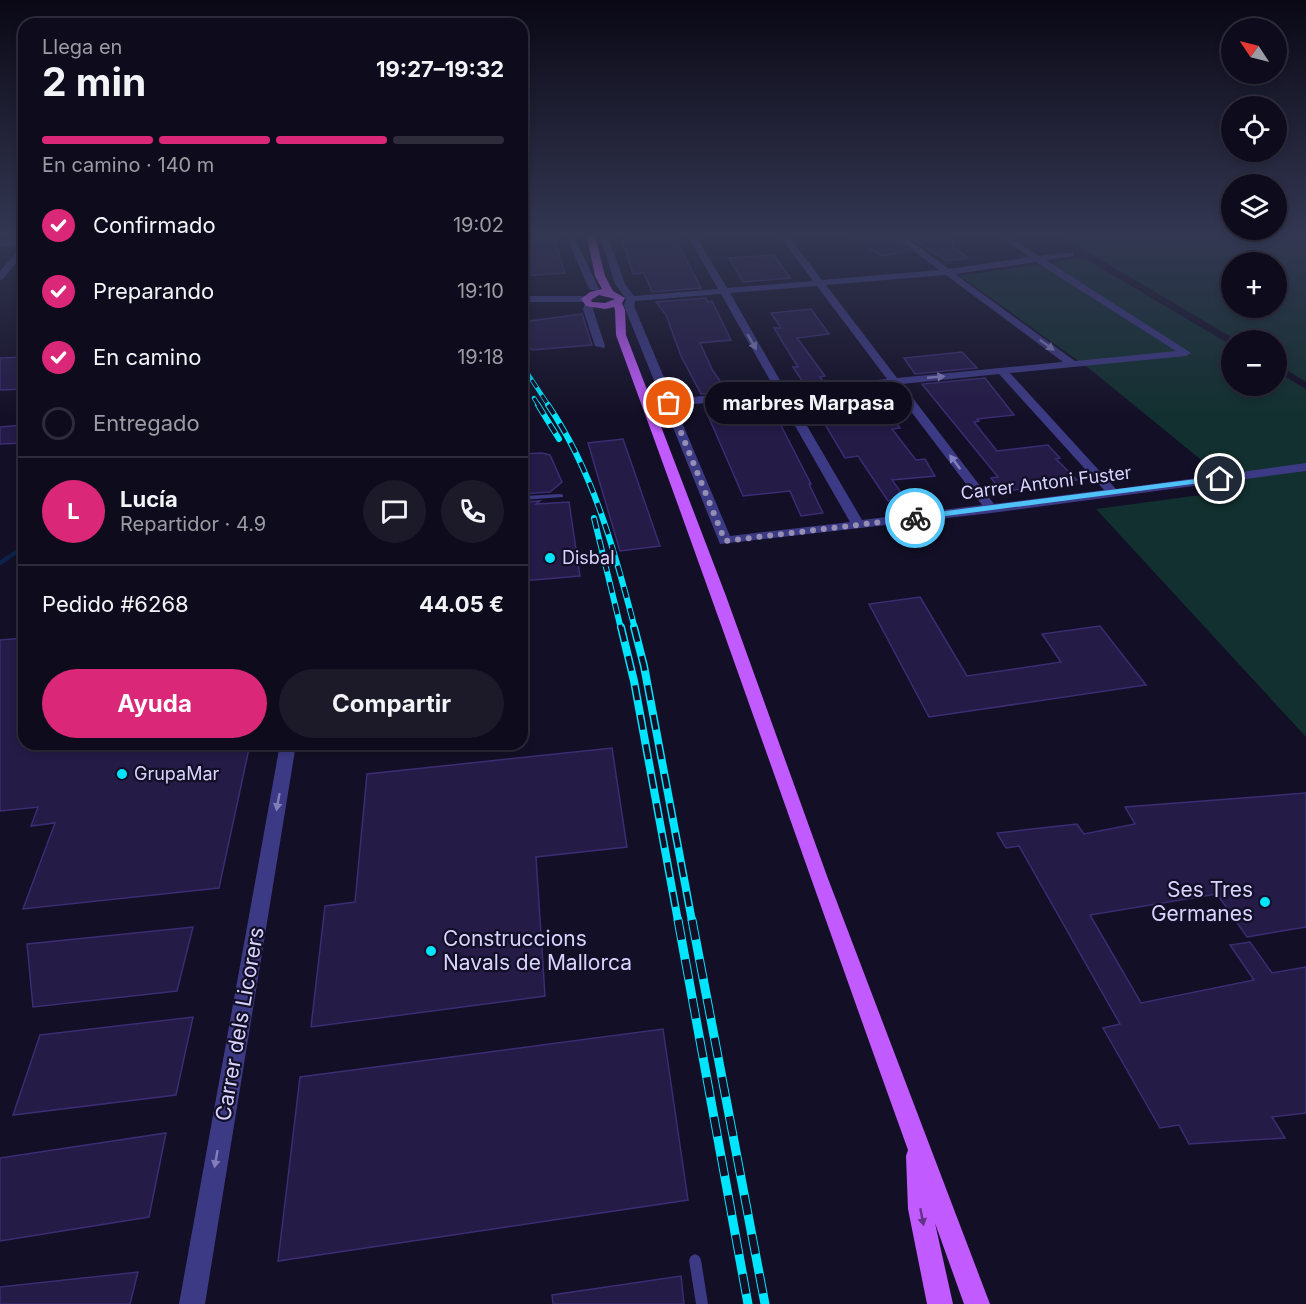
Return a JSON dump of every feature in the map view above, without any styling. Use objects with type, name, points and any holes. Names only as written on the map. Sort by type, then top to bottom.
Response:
[{"type":"main road","points":[[591,298],[595,297]]},
{"type":"main road","points":[[591,298],[608,306],[617,303],[620,298],[617,297]]},
{"type":"main road","points":[[591,298],[621,335],[720,596],[818,876],[977,1304]]},
{"type":"main road","points":[[617,303],[620,310],[621,335]]},
{"type":"main road","points":[[916,1138],[920,1209],[940,1304]]},
{"type":"street","points":[[528,297],[591,298],[588,309],[600,346]]},
{"type":"street","points":[[631,299],[660,297]]},
{"type":"street","points":[[727,297],[858,525]]},
{"type":"street","points":[[831,297],[991,509]]},
{"type":"street","points":[[982,297],[1073,364]]},
{"type":"street","points":[[669,403],[1186,354],[1097,297]]},
{"type":"street","name":"Carrer Antoni Fuster","points":[[631,299],[629,306],[725,541],[1113,494],[1306,467]]},
{"type":"street","points":[[1003,372],[1113,494]]},
{"type":"street","name":"Carrer dels Licorers","points":[[192,1304],[287,750]]},
{"type":"lane","points":[[528,498],[561,496]]},
{"type":"lane","points":[[695,1260],[702,1304]]},
{"type":"green space","points":[[989,297],[1150,297],[1221,339],[1221,396],[1287,396],[1287,378],[1306,389],[1306,737],[1096,509],[1238,490],[1091,370]]},
{"type":"green space","points":[[1163,297],[1221,297],[1221,318],[1287,318],[1287,297],[1306,297],[1306,382],[1287,370],[1287,330],[1221,331]]},
{"type":"building","points":[[706,298],[708,302],[712,301],[731,340],[700,343],[713,371],[723,385],[720,386],[723,392],[701,394],[681,356],[666,315],[656,302]]},
{"type":"building","points":[[811,309],[829,334],[797,338],[825,376],[820,377],[824,383],[805,385],[793,367],[798,367],[774,328],[781,328],[771,313]]},
{"type":"building","points":[[582,314],[592,345],[532,350],[528,345],[528,321]]},
{"type":"building","points":[[962,352],[977,368],[915,374],[904,358]]},
{"type":"building","points":[[18,357],[18,389],[0,390],[0,358]]},
{"type":"building","points":[[985,378],[1014,415],[977,419],[979,421],[974,422],[997,451],[1048,445],[1060,458],[1056,459],[1077,480],[1002,492],[991,478],[998,477],[922,384]]},
{"type":"building","points":[[833,393],[852,417],[889,413],[900,428],[892,429],[916,460],[925,459],[935,476],[892,480],[905,498],[888,501],[858,456],[845,458],[823,421],[827,421],[812,401],[815,400],[812,395]]},
{"type":"building","points":[[729,403],[734,412],[772,408],[811,484],[809,484],[823,513],[801,516],[790,491],[743,496],[706,411],[710,411],[707,405]]},
{"type":"building","points":[[18,426],[18,443],[0,444],[0,427]]},
{"type":"building","points":[[623,439],[660,546],[620,551],[588,443]]},
{"type":"building","points":[[528,454],[550,455],[562,482],[550,492],[528,494]]},
{"type":"building","points":[[540,501],[536,504],[569,502],[580,576],[528,580],[528,502]]},
{"type":"building","points":[[920,597],[967,676],[1061,662],[1042,634],[1100,626],[1146,685],[929,717],[869,604]]},
{"type":"building","points":[[18,638],[18,750],[249,750],[219,888],[23,909],[55,823],[31,826],[38,807],[0,811],[0,640]]},
{"type":"building","points":[[612,748],[627,847],[536,857],[545,996],[311,1027],[325,906],[355,902],[367,774]]},
{"type":"building","points":[[1306,793],[1306,927],[1247,937],[1217,894],[1090,915],[1141,1003],[1254,980],[1230,945],[1250,942],[1272,973],[1306,967],[1306,1113],[1272,1117],[1285,1138],[1189,1144],[1179,1125],[1160,1128],[1103,1028],[1120,1024],[1019,846],[1006,848],[997,833],[1077,824],[1084,834],[1135,824],[1125,807]]},
{"type":"building","points":[[193,927],[177,991],[33,1007],[27,944]]},
{"type":"building","points":[[193,1017],[176,1095],[13,1115],[40,1035]]},
{"type":"building","points":[[663,1029],[688,1200],[278,1261],[300,1077]]},
{"type":"building","points":[[166,1133],[149,1217],[0,1241],[0,1158]]},
{"type":"building","points":[[138,1272],[130,1304],[0,1304],[0,1287]]},
{"type":"building","points":[[681,1276],[684,1304],[553,1304],[552,1295]]},
{"type":"waterway","points":[[0,563],[18,551]]},
{"type":"railway","points":[[528,374],[549,406]]},
{"type":"railway","points":[[534,398],[539,406]]},
{"type":"railway","points":[[538,405],[559,439]]},
{"type":"railway","points":[[548,405],[578,457],[601,513],[635,629]]},
{"type":"railway","points":[[594,518],[621,629]]},
{"type":"railway","points":[[621,627],[634,681],[678,921]]},
{"type":"railway","points":[[634,627],[644,666],[692,921]]},
{"type":"railway","points":[[678,920],[748,1304]]},
{"type":"railway","points":[[692,920],[765,1304]]},
{"type":"way so far","points":[[669,403],[725,541],[915,518]]},
{"type":"place","name":"marbres Marpasa","points":[[669,403]]},
{"type":"place","name":"Disbal","points":[[550,558]]},
{"type":"place","name":"GrupaMar","points":[[122,774]]},
{"type":"place","name":"Ses Tres Germanes","points":[[1265,902]]},
{"type":"place","name":"Construccions Navals de Mallorca","points":[[431,951]]},
{"type":"route","points":[[915,518],[1220,479]]}]
